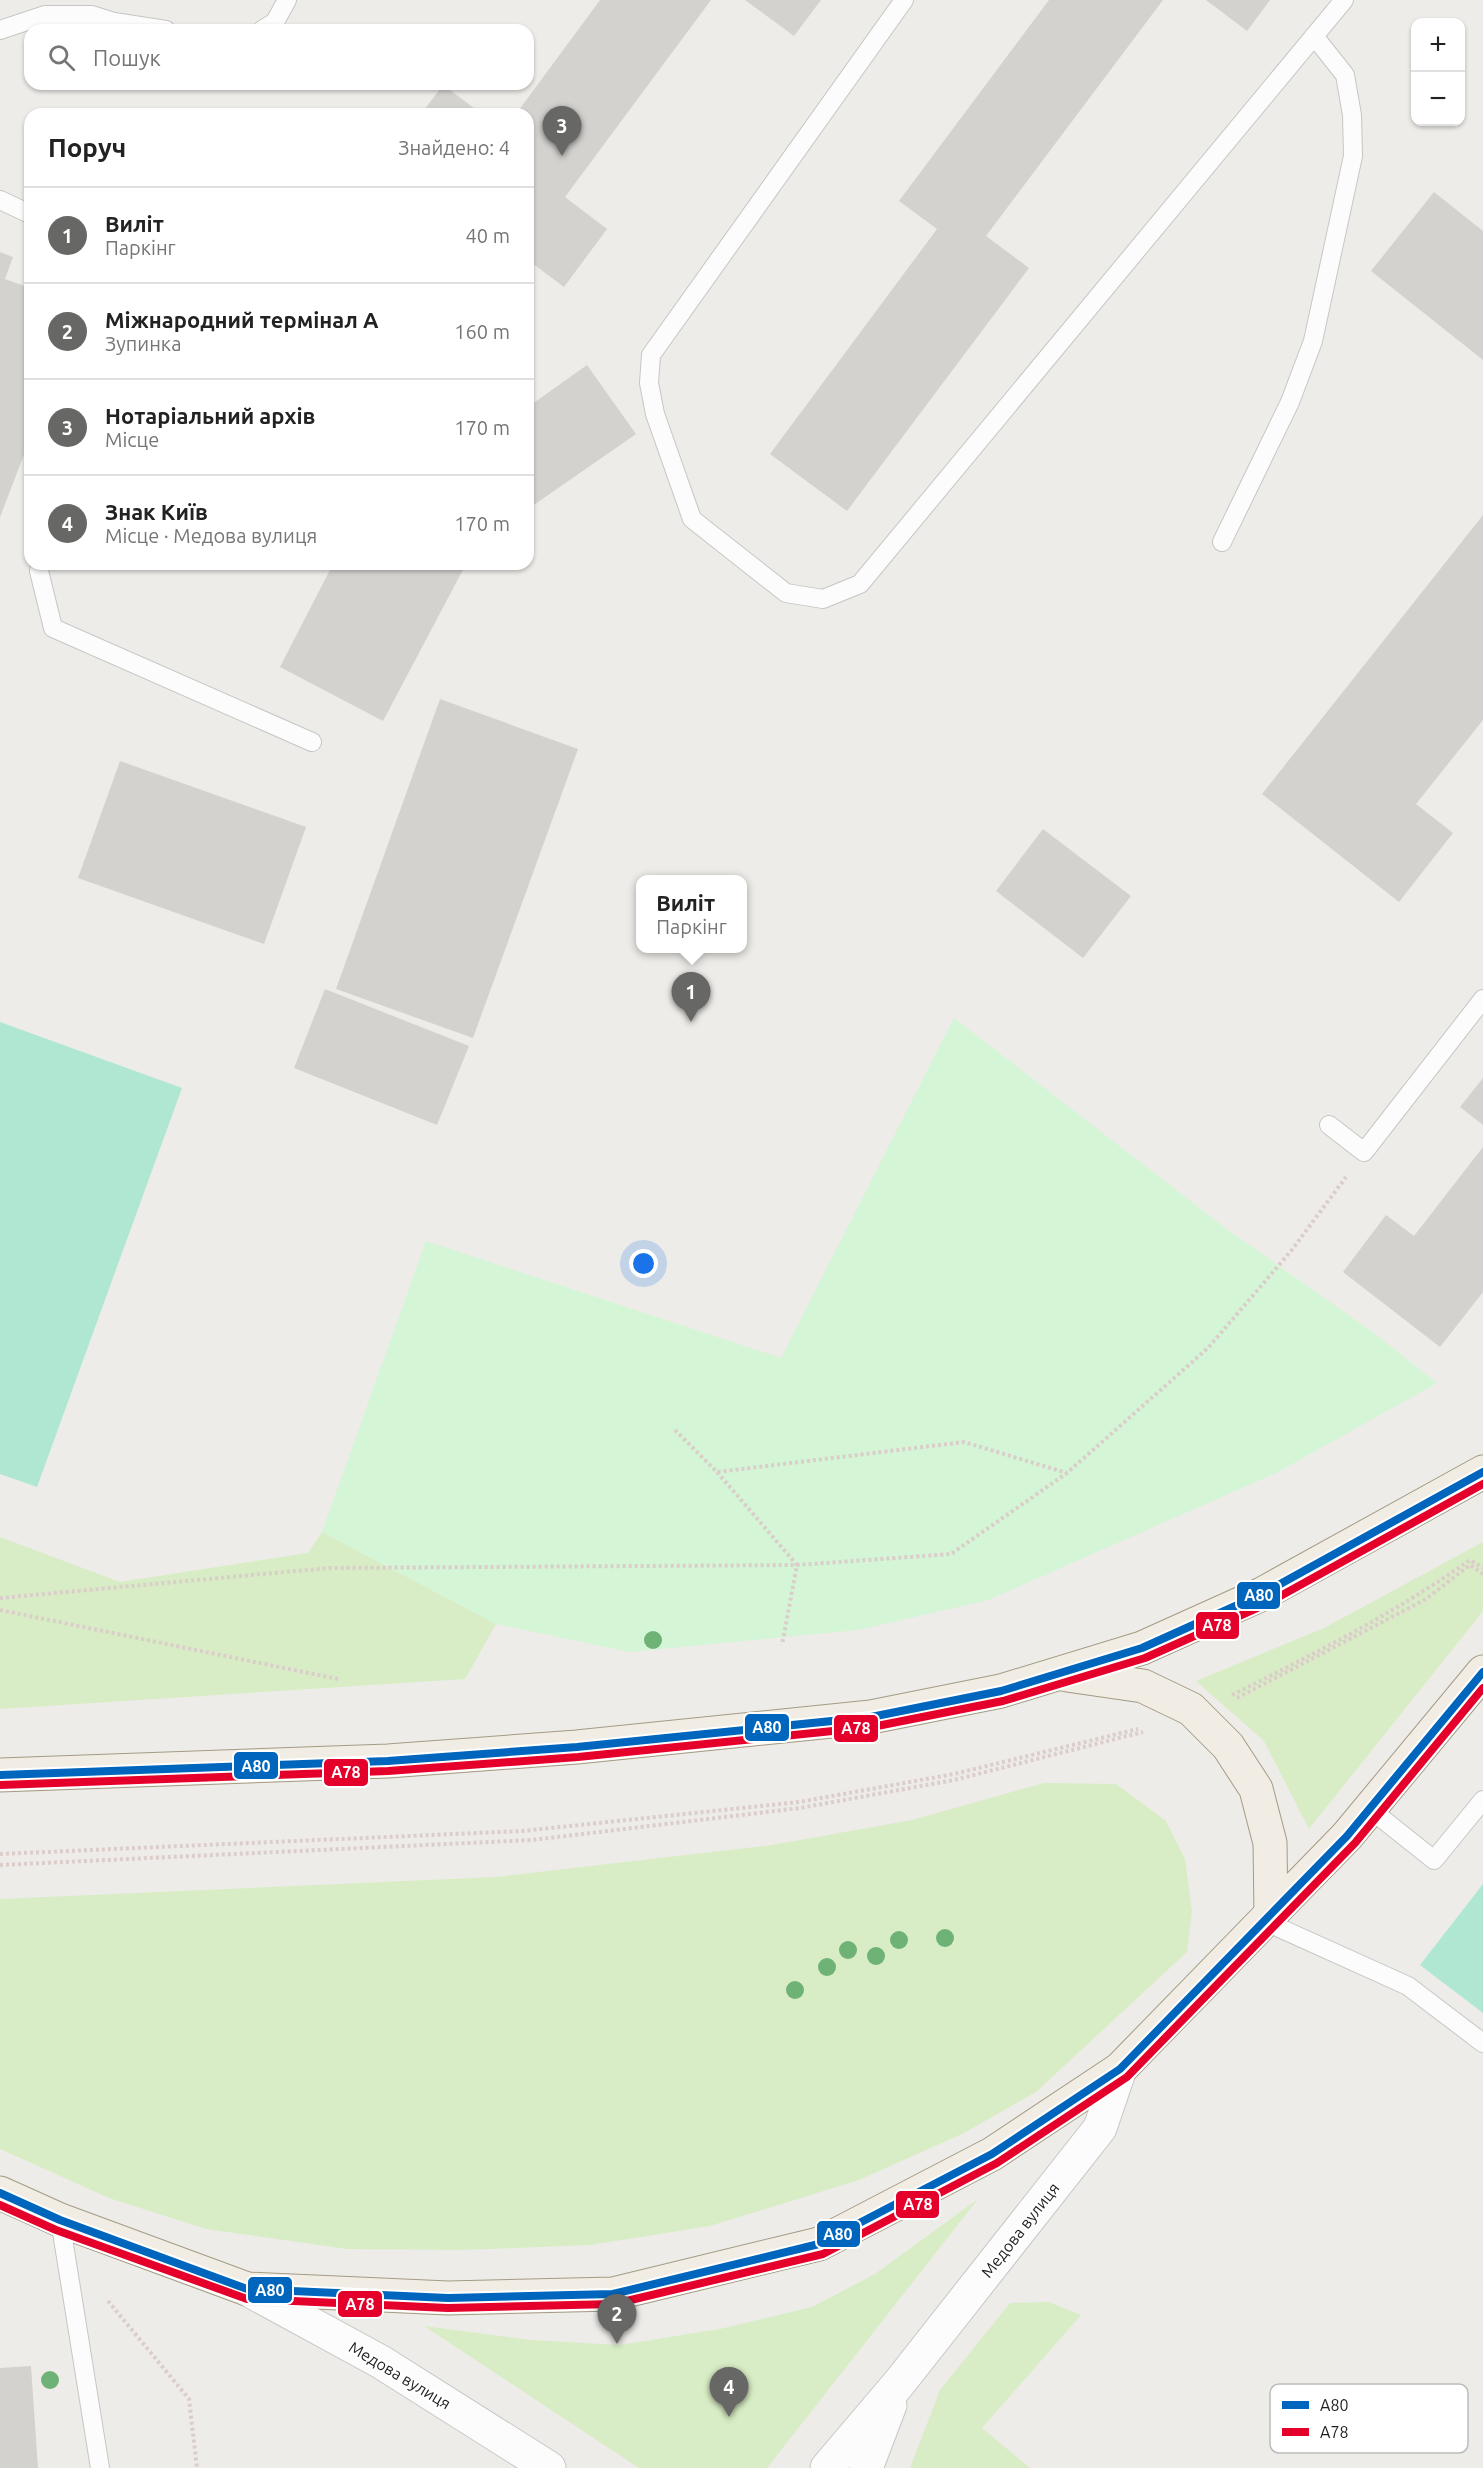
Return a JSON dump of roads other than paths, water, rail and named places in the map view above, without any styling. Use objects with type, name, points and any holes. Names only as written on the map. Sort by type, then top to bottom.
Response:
[{"type":"main road","points":[[0,1775],[387,1761],[577,1747],[871,1717],[1000,1690],[1142,1648],[1262,1594],[1483,1472]]},
{"type":"main road","points":[[0,2193],[60,2220],[247,2289],[448,2298],[613,2294],[819,2244],[992,2154],[1120,2069],[1370,1809],[1483,1672]]},
{"type":"main road","points":[[1056,1674],[1143,1686],[1191,1709],[1227,1746],[1256,1789],[1270,1843],[1267,1918]]},
{"type":"street","name":"Медова вулиця","points":[[827,2468],[900,2382],[1100,2128],[1120,2069]]},
{"type":"street","name":"Медова вулиця","points":[[247,2289],[381,2362],[549,2468]]},
{"type":"street","name":"Медова вулиця","points":[[866,2468],[900,2382]]},
{"type":"lane","points":[[272,24],[287,0]]},
{"type":"lane","points":[[904,0],[651,355],[649,383],[655,414],[692,519],[786,593],[823,599],[860,584],[1344,0]]},
{"type":"lane","points":[[0,30],[45,15],[92,15],[127,24]]},
{"type":"lane","points":[[1222,542],[1290,402],[1313,341],[1353,156],[1352,115],[1345,75],[1314,36]]},
{"type":"lane","points":[[0,200],[24,211]]},
{"type":"lane","points":[[39,570],[53,628],[312,742]]},
{"type":"lane","points":[[1329,1125],[1364,1152],[1483,999]]},
{"type":"lane","points":[[1370,1809],[1434,1860],[1483,1800]]},
{"type":"lane","points":[[1267,1918],[1408,1986],[1483,2043]]},
{"type":"lane","points":[[60,2220],[100,2468]]},
{"type":"place","name":"Нотаріальний архів","points":[[562,156]]},
{"type":"place","name":"Виліт","points":[[691,1022]]},
{"type":"place","name":"Міжнародний термінал А","points":[[617,2344]]},
{"type":"place","name":"Знак Київ","points":[[729,2417]]}]
